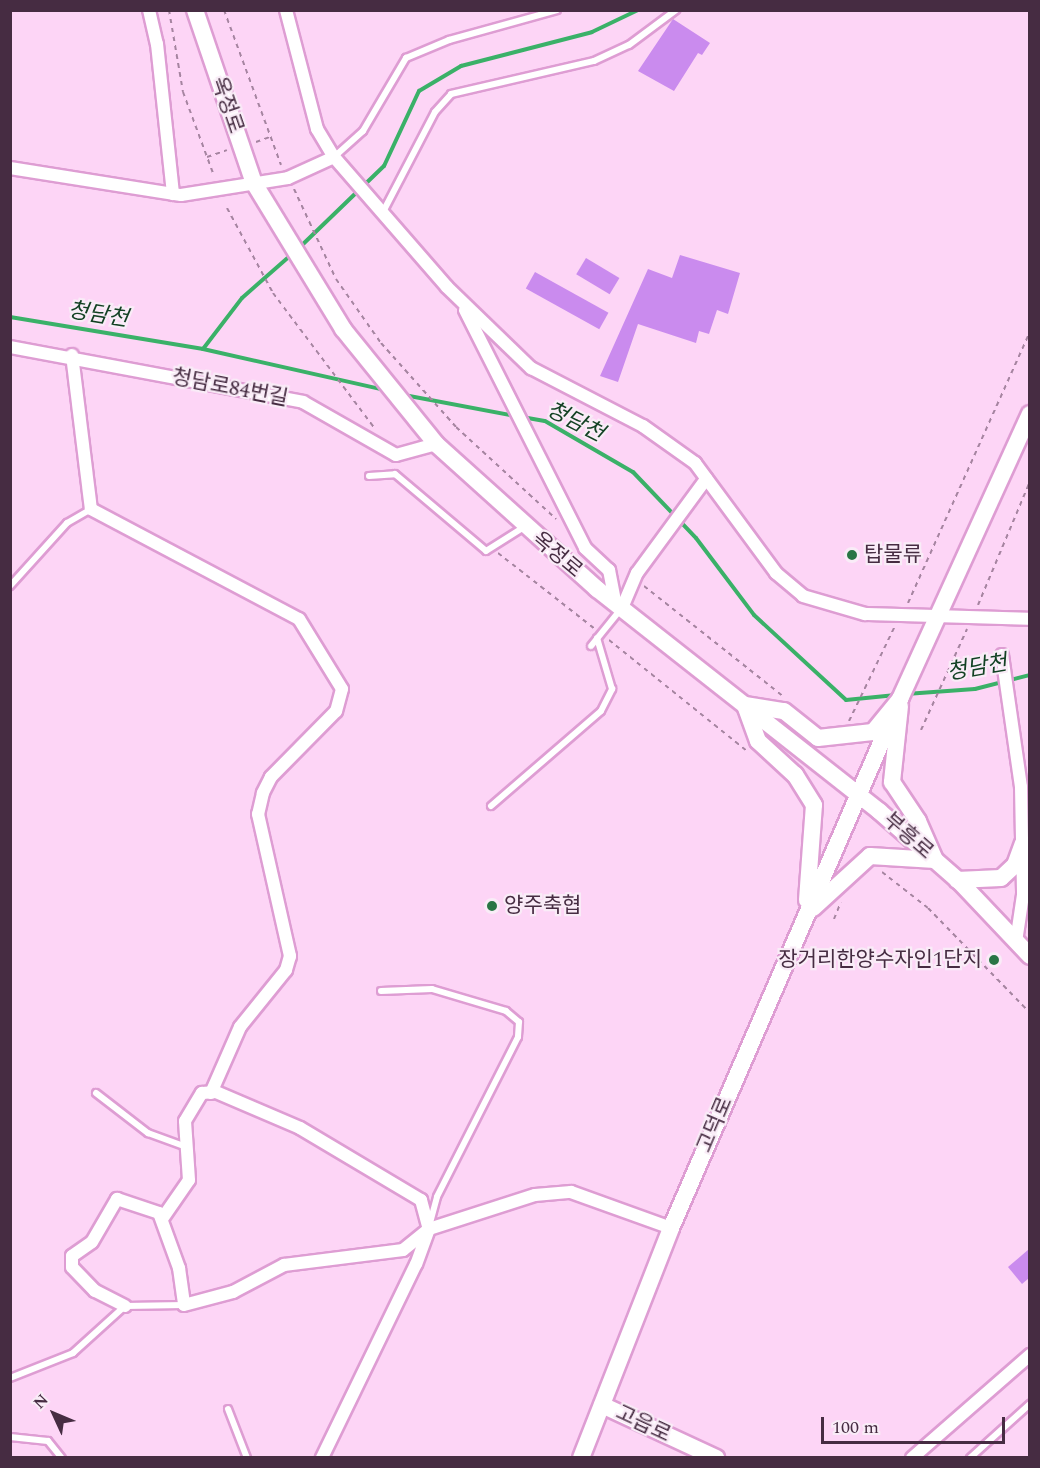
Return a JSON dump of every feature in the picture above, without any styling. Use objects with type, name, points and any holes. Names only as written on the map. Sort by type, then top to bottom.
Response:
[{"type":"main road","name":"옥정로","points":[[195,10],[254,183],[305,269],[366,360],[431,438],[524,527],[856,795]]},
{"type":"main road","points":[[856,795],[1029,414]]},
{"type":"main road","points":[[1015,447],[1029,428]]},
{"type":"main road","points":[[805,915],[814,805],[795,776],[758,741],[745,705],[784,711],[818,738],[833,740],[873,732],[900,699]]},
{"type":"main road","points":[[805,915],[858,862],[870,856],[935,860],[918,821],[892,782],[901,735],[900,699]]},
{"type":"main road","name":"부흥로","points":[[856,795],[957,880],[1029,956]]},
{"type":"main road","name":"고덕로","points":[[581,1458],[671,1228],[856,795]]},
{"type":"main road","points":[[957,880],[1001,878],[1015,865],[1023,843]]},
{"type":"main road","name":"고읍로","points":[[602,1405],[691,1452],[716,1458]]},
{"type":"street","points":[[149,10],[158,44],[173,194]]},
{"type":"street","points":[[286,10],[308,105],[334,157],[382,208],[459,299],[531,368],[643,426],[695,463],[776,573],[803,596],[865,615],[1029,619]]},
{"type":"street","points":[[10,168],[173,194],[288,178],[334,157]]},
{"type":"street","points":[[459,299],[585,548],[609,570],[618,605]]},
{"type":"street","name":"청담로84번길","points":[[10,347],[72,355],[303,402],[396,455],[431,438]]},
{"type":"street","points":[[72,355],[91,509],[299,619],[342,689],[336,711],[271,777],[262,793],[258,814],[290,956],[286,970],[240,1027],[212,1093]]},
{"type":"street","points":[[618,605],[637,573],[699,492],[706,479]]},
{"type":"street","points":[[1002,655],[1008,691],[1023,843],[1017,942]]},
{"type":"street","points":[[162,1219],[189,1180],[184,1146],[193,1104],[202,1093],[212,1093],[300,1128],[398,1182],[421,1200],[429,1229],[322,1458]]},
{"type":"street","points":[[125,1306],[95,1291],[72,1267],[72,1256],[92,1242],[117,1199],[142,1203],[162,1219],[179,1268],[184,1305],[233,1292],[284,1265],[403,1250],[429,1229],[535,1195],[571,1192],[671,1228]]},
{"type":"street","points":[[912,1458],[1029,1355]]},
{"type":"lane","points":[[334,157],[363,131],[414,54],[557,10]]},
{"type":"lane","points":[[382,208],[435,112],[451,94],[594,61],[629,45],[676,10]]},
{"type":"lane","points":[[369,476],[395,474],[468,541],[486,551],[524,527]]},
{"type":"lane","points":[[10,586],[67,523],[91,509]]},
{"type":"lane","points":[[591,646],[618,605]]},
{"type":"lane","points":[[491,806],[601,711],[612,689],[599,636]]},
{"type":"lane","points":[[381,991],[432,989],[506,1011],[519,1022],[518,1037],[437,1197],[429,1229]]},
{"type":"lane","points":[[96,1093],[148,1133],[184,1146]]},
{"type":"lane","points":[[10,1378],[73,1353],[125,1306],[184,1305]]},
{"type":"lane","points":[[970,1458],[1029,1404]]},
{"type":"lane","points":[[228,1409],[247,1458]]},
{"type":"lane","points":[[10,1437],[48,1441],[62,1458]]},
{"type":"path","points":[[169,10],[183,92],[213,173]]},
{"type":"path","points":[[224,10],[281,165]]},
{"type":"path","points":[[293,188],[336,279],[381,343],[456,427]]},
{"type":"path","points":[[227,208],[273,293],[299,324],[372,423]]},
{"type":"path","points":[[848,722],[890,634],[902,615],[999,410],[1029,332]]},
{"type":"path","points":[[921,730],[972,617],[1029,481]]},
{"type":"path","points":[[492,547],[599,636],[753,756]]},
{"type":"path","points":[[873,865],[928,908],[1029,1013]]},
{"type":"building","points":[[673,19],[710,43],[702,55],[698,53],[674,91],[638,71]]},
{"type":"building","points":[[680,255],[740,273],[728,314],[717,310],[709,334],[699,331],[696,343],[638,324],[618,382],[600,376],[648,269],[672,278]]},
{"type":"building","points":[[586,258],[619,278],[610,294],[576,274]]},
{"type":"building","points":[[535,272],[608,313],[599,329],[526,289]]},
{"type":"building","points":[[1029,1249],[1029,1278],[1022,1284],[1008,1267]]},
{"type":"waterway","points":[[300,247],[384,166],[419,91],[461,66],[592,32],[638,10]]},
{"type":"waterway","points":[[203,349],[242,298],[292,254]]},
{"type":"waterway","name":"청담천","points":[[10,317],[203,349],[385,390]]},
{"type":"waterway","name":"청담천","points":[[404,395],[515,416]]},
{"type":"waterway","name":"청담천","points":[[522,417],[545,421],[633,472],[696,538],[754,615],[846,700],[896,695]]},
{"type":"waterway","name":"청담천","points":[[906,694],[975,689],[1030,675]]},
{"type":"place","name":"탑물류","points":[[852,555]]},
{"type":"place","name":"양주축협","points":[[492,906]]},
{"type":"place","name":"장거리한양수자인1단지","points":[[994,960]]}]
